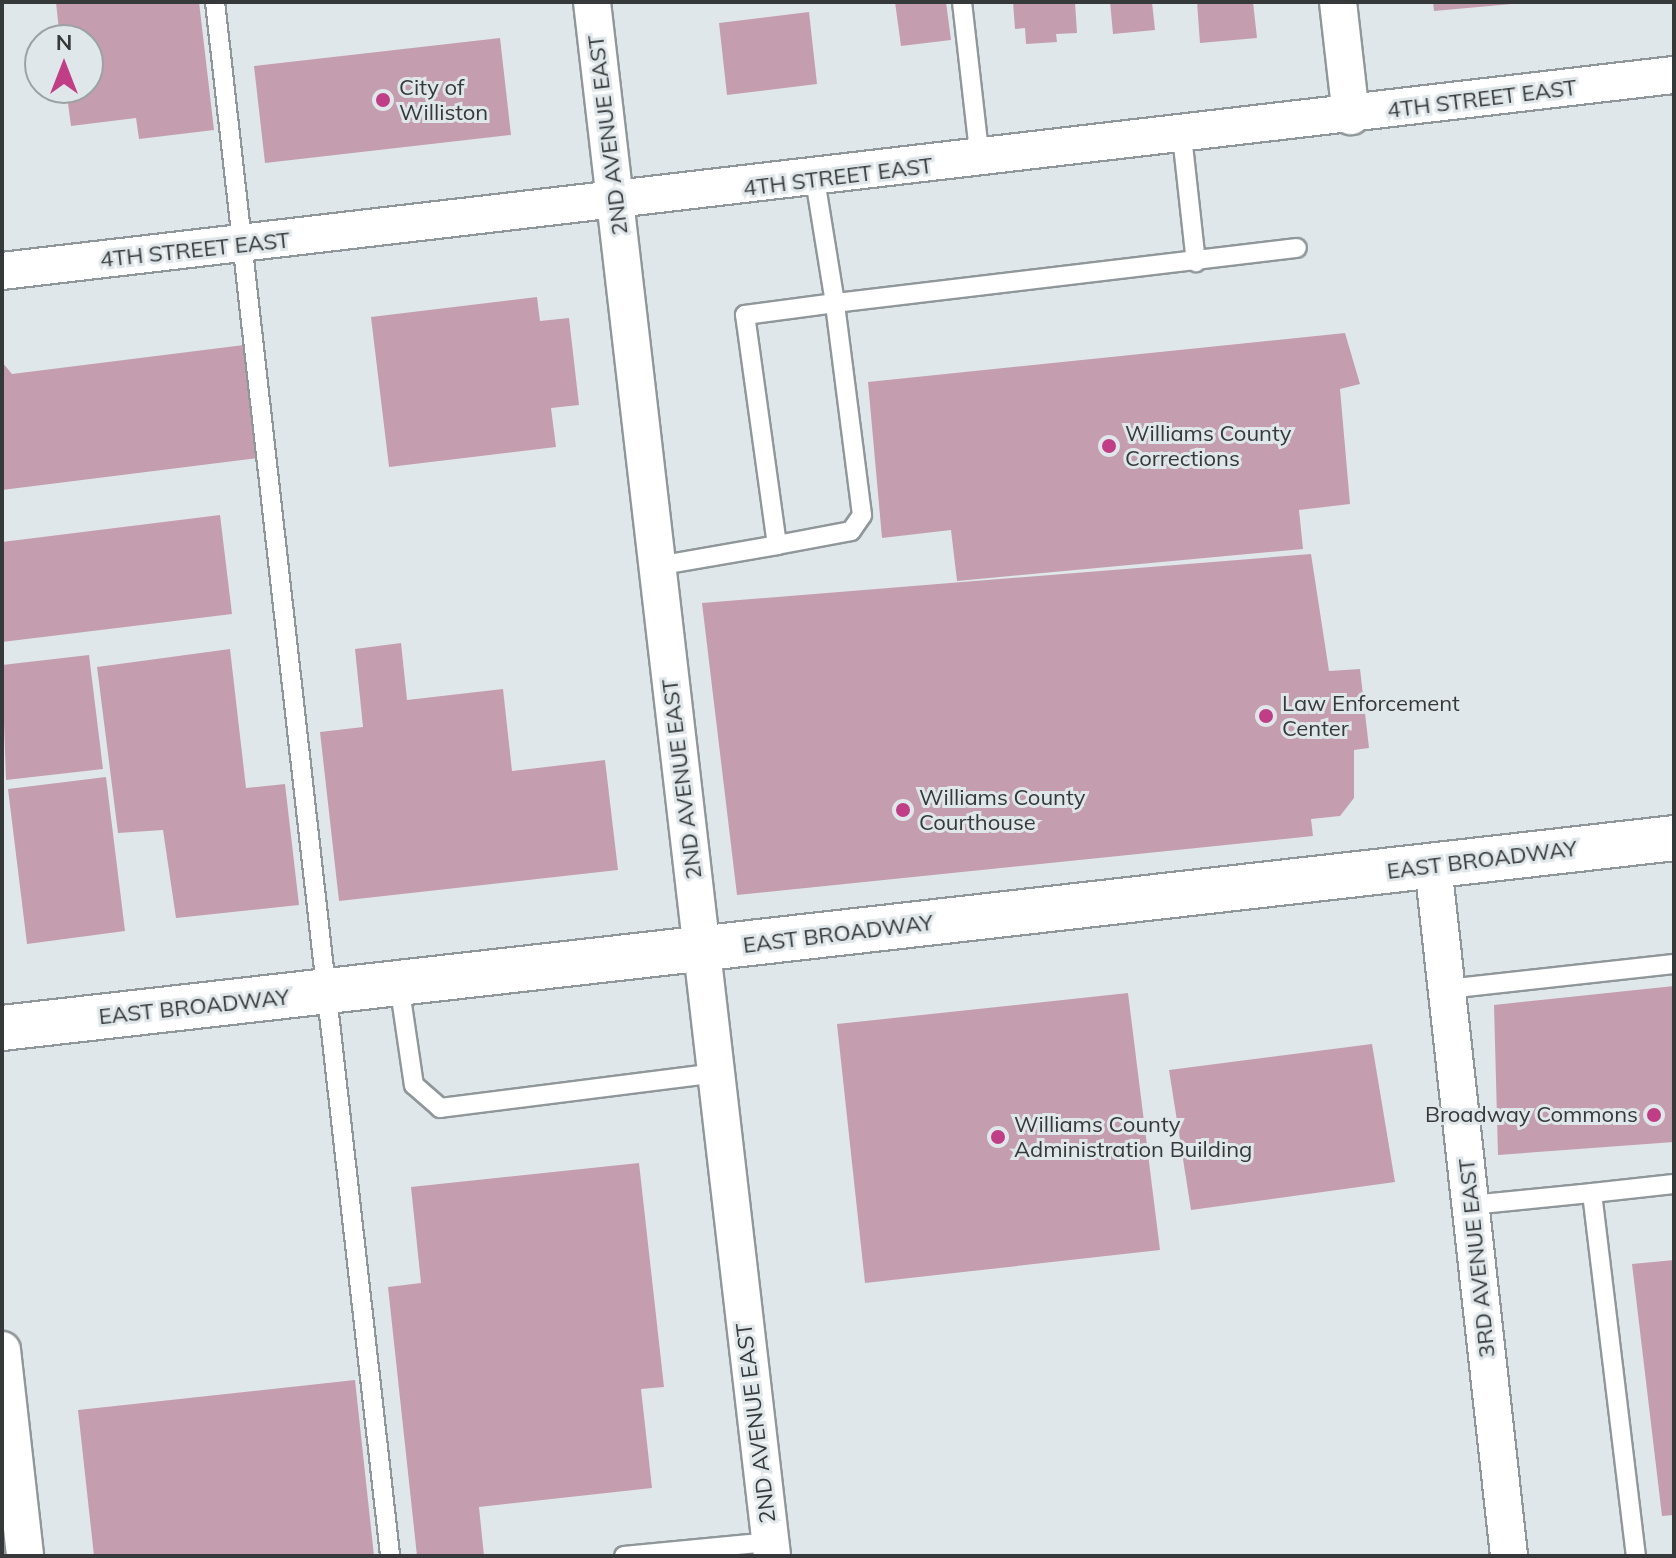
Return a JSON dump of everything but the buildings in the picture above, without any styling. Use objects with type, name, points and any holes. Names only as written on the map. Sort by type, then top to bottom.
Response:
[{"type":"main road","name":"EAST BROADWAY","points":[[2,1028],[1674,838]]},
{"type":"street","name":"2ND AVENUE EAST","points":[[592,2],[771,1549]]},
{"type":"street","points":[[1338,2],[1351,116]]},
{"type":"street","name":"4TH STREET EAST","points":[[2,271],[980,161],[1674,75]]},
{"type":"street","name":"3RD AVENUE EAST","points":[[1433,865],[1509,1556]]},
{"type":"street","points":[[2,1350],[25,1556]]},
{"type":"lane","points":[[215,2],[390,1556]]},
{"type":"lane","points":[[962,2],[980,161]]},
{"type":"lane","points":[[1182,136],[1196,262]]},
{"type":"lane","points":[[657,566],[851,531],[862,515],[835,303],[815,179]]},
{"type":"lane","points":[[777,545],[745,315],[1297,248]]},
{"type":"lane","points":[[1447,989],[1674,964]]},
{"type":"lane","points":[[399,984],[414,1085],[440,1108],[716,1073]]},
{"type":"lane","points":[[1471,1205],[1674,1184]]},
{"type":"lane","points":[[1592,1193],[1636,1556]]},
{"type":"lane","points":[[624,1556],[771,1549]]},
{"type":"place","name":"City of Williston","points":[[383,100]]},
{"type":"place","name":"Williams County Corrections","points":[[1109,446]]},
{"type":"place","name":"Law Enforcement Center","points":[[1266,716]]},
{"type":"place","name":"Williams County Courthouse","points":[[903,810]]},
{"type":"place","name":"Broadway Commons","points":[[1654,1115]]},
{"type":"place","name":"Williams County Administration Building","points":[[998,1137]]}]
